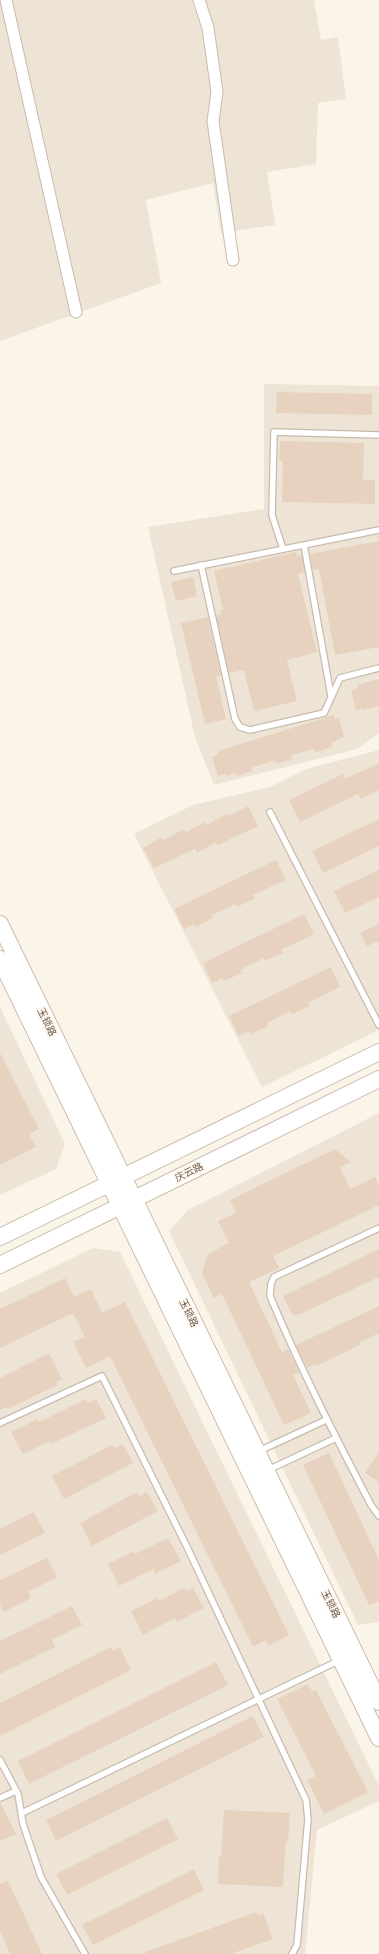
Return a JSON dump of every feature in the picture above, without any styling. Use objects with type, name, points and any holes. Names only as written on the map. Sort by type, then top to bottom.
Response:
[{"type":"street","points":[[6,0],[76,312]]},
{"type":"street","points":[[199,0],[208,28],[217,92],[213,120],[233,260]]},
{"type":"street","name":"玉锁路","points":[[0,924],[116,1180],[379,1738]]},
{"type":"street","name":"玉锁路","points":[[0,959],[116,1180]]},
{"type":"street","points":[[0,1237],[379,1052]]},
{"type":"street","name":"庆云路","points":[[0,1265],[379,1079]]},
{"type":"street","name":"玉锁路","points":[[127,1203],[257,1452],[379,1702]]},
{"type":"lane","points":[[284,549],[272,515],[274,432],[379,435]]},
{"type":"lane","points":[[174,570],[379,530]]},
{"type":"lane","points":[[304,545],[332,696]]},
{"type":"lane","points":[[201,565],[235,719],[240,727],[250,730],[324,713],[340,678],[379,668]]},
{"type":"lane","points":[[270,812],[379,1025]]},
{"type":"lane","points":[[379,1228],[274,1277],[271,1284],[270,1296],[326,1420],[371,1505],[379,1516]]},
{"type":"lane","points":[[0,1423],[102,1376],[187,1548],[303,1791],[308,1808],[308,1819],[297,1944],[292,1954]]},
{"type":"lane","points":[[257,1452],[326,1420]]},
{"type":"lane","points":[[266,1471],[336,1438]]},
{"type":"lane","points":[[22,1814],[341,1659]]},
{"type":"lane","points":[[0,1760],[16,1791],[23,1824],[41,1877],[84,1954]]},
{"type":"lane","points":[[0,1798],[16,1791]]},
{"type":"shaded area","points":[[0,0],[314,0],[321,40],[338,37],[346,99],[318,103],[316,164],[267,172],[275,225],[221,233],[213,183],[146,200],[161,283],[0,341]]},
{"type":"shaded area","points":[[264,384],[379,386],[379,733],[357,749],[214,785],[195,737],[148,527],[264,509]]},
{"type":"shaded area","points":[[379,750],[379,1030],[262,1087],[134,834],[193,805],[270,787],[306,769]]},
{"type":"shaded area","points":[[0,1007],[65,1144],[56,1169],[0,1195]]},
{"type":"shaded area","points":[[379,1113],[379,1622],[358,1625],[169,1231],[188,1210]]},
{"type":"shaded area","points":[[93,1248],[120,1252],[379,1786],[379,1801],[317,1830],[305,1954],[0,1954],[0,1293]]},
{"type":"building","points":[[277,392],[372,394],[372,415],[276,413]]},
{"type":"building","points":[[280,441],[364,443],[363,480],[375,480],[375,504],[282,502],[283,461],[279,461]]},
{"type":"building","points":[[379,541],[379,647],[335,655],[319,569],[313,570],[310,554]]},
{"type":"building","points":[[296,552],[297,556],[302,555],[305,572],[298,574],[317,652],[287,660],[297,701],[254,711],[244,670],[229,673],[216,615],[221,614],[220,610],[223,610],[214,571]]},
{"type":"building","points":[[193,577],[197,596],[176,601],[171,582]]},
{"type":"building","points":[[208,617],[221,675],[216,676],[226,719],[205,724],[181,623]]},
{"type":"building","points":[[379,679],[379,706],[356,710],[351,690],[358,688],[357,685]]},
{"type":"building","points":[[334,715],[335,719],[339,718],[344,737],[331,743],[332,747],[316,752],[314,749],[302,752],[291,756],[292,759],[276,764],[275,760],[251,768],[252,771],[236,776],[235,773],[226,776],[225,774],[218,776],[212,757],[219,754],[218,751]]},
{"type":"building","points":[[379,763],[379,790],[361,799],[358,794],[300,822],[289,800],[343,774],[345,779]]},
{"type":"building","points":[[248,806],[258,826],[218,845],[216,842],[197,853],[195,849],[154,868],[143,848],[162,837],[164,840],[184,829],[186,832],[206,822],[207,825],[228,813],[229,816]]},
{"type":"building","points":[[379,819],[379,846],[323,873],[312,851]]},
{"type":"building","points":[[276,860],[286,880],[253,895],[255,898],[237,907],[236,904],[212,915],[213,918],[196,927],[194,924],[184,929],[174,909]]},
{"type":"building","points":[[379,870],[379,897],[345,913],[334,891]]},
{"type":"building","points":[[304,914],[314,934],[281,950],[283,953],[265,961],[264,958],[240,970],[242,973],[224,981],[222,978],[212,983],[203,963]]},
{"type":"building","points":[[379,924],[379,941],[367,946],[360,933]]},
{"type":"building","points":[[331,967],[340,987],[308,1003],[310,1006],[292,1014],[290,1011],[267,1023],[268,1026],[250,1034],[249,1031],[239,1036],[229,1016]]},
{"type":"building","points":[[0,1053],[39,1129],[29,1134],[36,1147],[0,1165]]},
{"type":"building","points":[[335,1149],[351,1162],[340,1167],[350,1189],[375,1177],[379,1186],[379,1205],[273,1256],[279,1268],[249,1282],[282,1352],[288,1349],[299,1372],[293,1375],[311,1413],[284,1425],[222,1294],[214,1298],[202,1273],[208,1254],[229,1243],[218,1221],[236,1213],[230,1200]]},
{"type":"building","points":[[379,1249],[379,1277],[293,1316],[283,1296]]},
{"type":"building","points":[[65,1278],[74,1297],[91,1289],[102,1313],[125,1302],[289,1635],[268,1646],[266,1640],[253,1647],[110,1356],[86,1368],[73,1342],[85,1337],[73,1313],[0,1348],[0,1309]]},
{"type":"building","points":[[379,1306],[379,1333],[359,1343],[360,1345],[316,1366],[315,1364],[307,1368],[296,1345]]},
{"type":"building","points":[[49,1353],[62,1379],[56,1382],[57,1385],[8,1409],[6,1407],[0,1410],[0,1378]]},
{"type":"building","points":[[86,1399],[88,1403],[96,1399],[106,1418],[51,1444],[50,1441],[23,1454],[11,1432],[38,1419],[39,1422]]},
{"type":"building","points":[[123,1444],[133,1463],[64,1499],[52,1476],[112,1445],[115,1448]]},
{"type":"building","points":[[379,1452],[379,1482],[365,1473]]},
{"type":"building","points":[[329,1453],[379,1560],[379,1601],[369,1605],[303,1465]]},
{"type":"building","points":[[137,1492],[139,1496],[147,1492],[158,1511],[92,1546],[80,1523]]},
{"type":"building","points":[[34,1512],[45,1533],[0,1555],[0,1529]]},
{"type":"building","points":[[168,1538],[181,1561],[155,1574],[153,1569],[119,1586],[108,1564],[134,1551],[135,1554]]},
{"type":"building","points":[[47,1558],[57,1577],[28,1592],[31,1598],[4,1612],[0,1605],[0,1580]]},
{"type":"building","points":[[184,1588],[186,1591],[193,1588],[204,1608],[177,1622],[175,1618],[143,1635],[131,1611],[158,1598],[159,1601]]},
{"type":"building","points":[[72,1606],[82,1625],[52,1640],[55,1647],[0,1674],[0,1641]]},
{"type":"building","points":[[111,1647],[113,1651],[120,1647],[131,1670],[0,1736],[0,1703]]},
{"type":"building","points":[[216,1662],[228,1685],[29,1784],[18,1761]]},
{"type":"building","points":[[308,1684],[312,1691],[316,1690],[368,1792],[324,1814],[307,1780],[316,1776],[277,1699]]},
{"type":"building","points":[[253,1716],[264,1737],[56,1841],[46,1820]]},
{"type":"building","points":[[0,1802],[16,1834],[0,1841]]},
{"type":"building","points":[[224,1810],[290,1813],[288,1841],[286,1841],[283,1887],[218,1884],[219,1856],[221,1856]]},
{"type":"building","points":[[167,1818],[178,1839],[67,1895],[56,1874]]},
{"type":"building","points":[[194,1869],[204,1890],[93,1945],[82,1925]]},
{"type":"building","points":[[8,1881],[42,1954],[10,1954],[0,1931],[0,1884]]},
{"type":"building","points":[[257,1912],[258,1915],[263,1913],[273,1939],[231,1954],[145,1954],[145,1952]]}]
